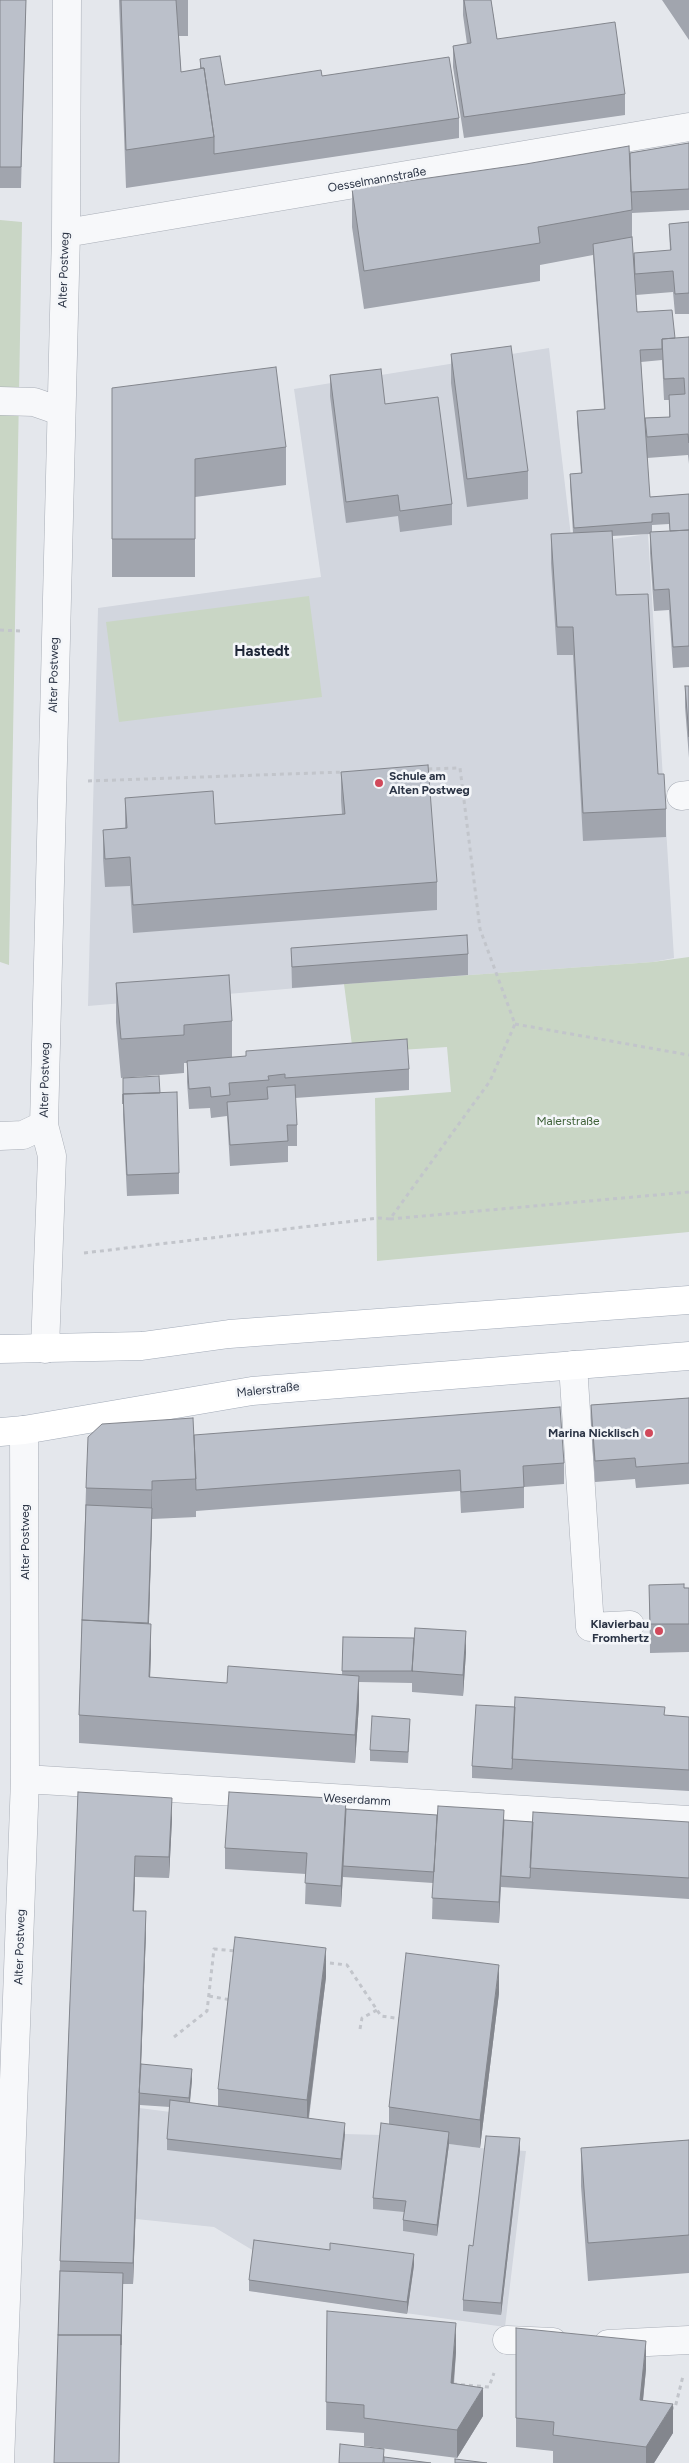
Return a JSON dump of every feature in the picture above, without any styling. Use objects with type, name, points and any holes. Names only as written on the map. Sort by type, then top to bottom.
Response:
[{"type":"main road","points":[[0,1349],[142,1346],[229,1334],[689,1300]]},
{"type":"main road","name":"Malerstraße","points":[[12,1431],[252,1391],[689,1356]]},
{"type":"street","name":"Alter Postweg","points":[[45,1349],[52,1156],[44,1125],[60,411],[66,233],[67,0]]},
{"type":"street","name":"Oesselmannstraße","points":[[66,233],[689,127]]},
{"type":"street","points":[[0,401],[34,402],[60,411]]},
{"type":"street","points":[[0,1136],[24,1134],[44,1125]]},
{"type":"street","points":[[573,1365],[590,1627],[630,1625]]},
{"type":"street","name":"Alter Postweg","points":[[0,2463],[26,1780],[12,1431]]},
{"type":"street","name":"Weserdamm","points":[[26,1780],[689,1820]]},
{"type":"street","points":[[507,2340],[621,2344],[689,2340]]},
{"type":"path","points":[[390,1219],[490,1081],[515,1024],[480,929],[460,768],[420,769]]},
{"type":"path","points":[[52,782],[350,772]]},
{"type":"path","points":[[515,1024],[689,1055]]},
{"type":"path","points":[[48,1256],[379,1218],[390,1219],[689,1192]]},
{"type":"path","points":[[174,2037],[207,2011],[214,1949],[243,1952]]},
{"type":"path","points":[[318,1962],[347,1965],[381,2016],[402,2019]]},
{"type":"path","points":[[209,1996],[231,2000]]},
{"type":"path","points":[[360,2029],[362,2018],[377,2010]]},
{"type":"path","points":[[453,2384],[489,2387],[507,2340]]},
{"type":"path","points":[[667,2408],[675,2408],[684,2370]]},
{"type":"shaded area","name":"Schule am Alten Postweg","points":[[549,348],[572,545],[648,534],[674,958],[653,962],[344,984],[88,1006],[98,608],[321,577],[294,389]]},
{"type":"shaded area","points":[[139,2108],[345,2134],[381,2135],[480,2148],[526,2151],[505,2327],[249,2291],[254,2251],[214,2227],[136,2219]]},
{"type":"green space","points":[[0,220],[22,222],[9,965],[0,962]]},
{"type":"green space","points":[[309,596],[322,697],[119,722],[106,622]]},
{"type":"green space","name":"Malerstraße","points":[[689,957],[689,1232],[377,1261],[375,1098],[451,1092],[447,1047],[353,1053],[344,984],[653,962]]},
{"type":"building","points":[[0,0],[26,0],[21,167],[0,167]]},
{"type":"building","points":[[121,0],[176,0],[181,72],[204,68],[214,137],[126,150]]},
{"type":"building","points":[[464,0],[491,0],[497,39],[615,22],[625,94],[464,117],[453,46],[471,43]]},
{"type":"building","points":[[220,56],[225,85],[321,70],[322,76],[449,57],[459,118],[214,154],[214,137],[204,68],[201,68],[200,59]]},
{"type":"building","points":[[689,143],[689,189],[631,192],[630,153]]},
{"type":"building","points":[[629,146],[632,210],[538,227],[540,243],[364,271],[352,189],[526,164]]},
{"type":"building","points":[[689,222],[689,293],[675,294],[673,271],[635,274],[634,253],[671,250],[669,224]]},
{"type":"building","points":[[632,237],[637,312],[672,310],[675,338],[662,339],[662,349],[640,350],[650,497],[689,494],[689,530],[670,531],[669,513],[652,514],[652,522],[574,528],[570,474],[582,473],[577,411],[605,409],[593,244]]},
{"type":"building","points":[[689,337],[689,443],[688,434],[647,437],[645,418],[670,417],[669,395],[685,394],[684,378],[664,379],[662,339]]},
{"type":"building","points":[[511,346],[528,471],[467,479],[451,354]]},
{"type":"building","points":[[276,367],[286,447],[195,459],[195,539],[112,539],[112,388]]},
{"type":"building","points":[[381,369],[385,404],[438,397],[452,504],[400,511],[398,495],[346,502],[330,375]]},
{"type":"building","points":[[689,530],[689,646],[673,647],[669,589],[654,590],[650,532]]},
{"type":"building","points":[[612,531],[616,595],[648,594],[658,774],[664,774],[666,809],[583,813],[573,627],[557,627],[551,534]]},
{"type":"building","points":[[685,686],[689,686],[689,737]]},
{"type":"building","points":[[428,765],[437,882],[133,905],[130,857],[105,859],[103,830],[127,828],[125,798],[213,791],[215,824],[345,814],[341,772]]},
{"type":"building","points":[[467,935],[468,954],[292,967],[291,948]]},
{"type":"building","points":[[229,975],[232,1021],[184,1025],[184,1035],[121,1039],[116,983]]},
{"type":"building","points":[[407,1039],[409,1069],[285,1078],[285,1074],[268,1076],[269,1080],[229,1083],[230,1095],[211,1097],[210,1087],[189,1089],[187,1061],[246,1056],[246,1051]]},
{"type":"building","points":[[159,1076],[160,1093],[123,1094],[123,1078]]},
{"type":"building","points":[[295,1085],[297,1125],[287,1125],[288,1141],[230,1145],[227,1102],[268,1099],[267,1087]]},
{"type":"building","points":[[177,1092],[179,1173],[127,1175],[123,1094]]},
{"type":"building","points":[[689,1398],[689,1463],[636,1467],[635,1458],[595,1461],[591,1405]]},
{"type":"building","points":[[560,1407],[564,1463],[523,1466],[524,1487],[461,1492],[460,1470],[196,1490],[194,1435]]},
{"type":"building","points":[[193,1418],[196,1479],[152,1481],[152,1490],[86,1488],[88,1437],[102,1424]]},
{"type":"building","points":[[86,1505],[152,1508],[148,1623],[82,1620]]},
{"type":"building","points":[[684,1584],[684,1588],[689,1588],[689,1624],[650,1624],[649,1585]]},
{"type":"building","points":[[82,1620],[151,1624],[149,1677],[227,1683],[228,1666],[359,1676],[355,1735],[79,1715]]},
{"type":"building","points":[[415,1628],[466,1631],[463,1675],[412,1671]]},
{"type":"building","points":[[343,1637],[414,1638],[412,1671],[342,1671]]},
{"type":"building","points":[[515,1697],[665,1707],[664,1715],[689,1717],[689,1770],[512,1759]]},
{"type":"building","points":[[476,1705],[515,1707],[512,1769],[472,1766]]},
{"type":"building","points":[[372,1716],[410,1719],[408,1752],[370,1750]]},
{"type":"building","points":[[78,1792],[172,1798],[169,1857],[135,1856],[133,1911],[146,1911],[133,2263],[60,2261]]},
{"type":"building","points":[[229,1792],[346,1799],[341,1886],[305,1883],[307,1853],[225,1848]]},
{"type":"building","points":[[438,1806],[504,1810],[499,1902],[432,1898]]},
{"type":"building","points":[[346,1809],[437,1815],[434,1872],[343,1866]]},
{"type":"building","points":[[533,1812],[689,1822],[689,1878],[530,1868]]},
{"type":"building","points":[[504,1820],[533,1822],[530,1878],[501,1876]]},
{"type":"building","points":[[235,1937],[326,1948],[307,2100],[218,2089]]},
{"type":"building","points":[[406,1953],[499,1965],[480,2120],[389,2107]]},
{"type":"building","points":[[141,2064],[192,2069],[189,2098],[139,2093]]},
{"type":"building","points":[[170,2100],[345,2123],[341,2159],[167,2139]]},
{"type":"building","points":[[381,2123],[449,2132],[437,2225],[403,2220],[406,2201],[373,2198]]},
{"type":"building","points":[[486,2136],[520,2138],[501,2303],[463,2300],[469,2245],[473,2246]]},
{"type":"building","points":[[689,2140],[689,2235],[588,2243],[581,2148]]},
{"type":"building","points":[[254,2240],[330,2250],[330,2243],[414,2254],[407,2302],[249,2280]]},
{"type":"building","points":[[60,2271],[123,2273],[121,2345],[121,2335],[58,2335]]},
{"type":"building","points":[[327,2311],[456,2323],[451,2383],[483,2388],[457,2430],[364,2418],[364,2405],[326,2402]]},
{"type":"building","points":[[516,2328],[646,2341],[640,2400],[673,2404],[646,2447],[553,2435],[554,2422],[516,2418]]},
{"type":"building","points":[[58,2335],[121,2335],[119,2463],[54,2463]]},
{"type":"building","points":[[340,2444],[384,2449],[383,2463],[339,2463]]},
{"type":"building","points":[[384,2457],[431,2463],[384,2463]]},
{"type":"building","points":[[455,2459],[487,2463],[455,2463]]},
{"type":"place","name":"Schule am Alten Postweg","points":[[379,783]]},
{"type":"place","name":"Marina Nicklisch","points":[[649,1433]]},
{"type":"place","name":"Klavierbau Fromhertz","points":[[659,1631]]},
{"type":"district","name":"Hastedt","points":[[262,652]]}]
